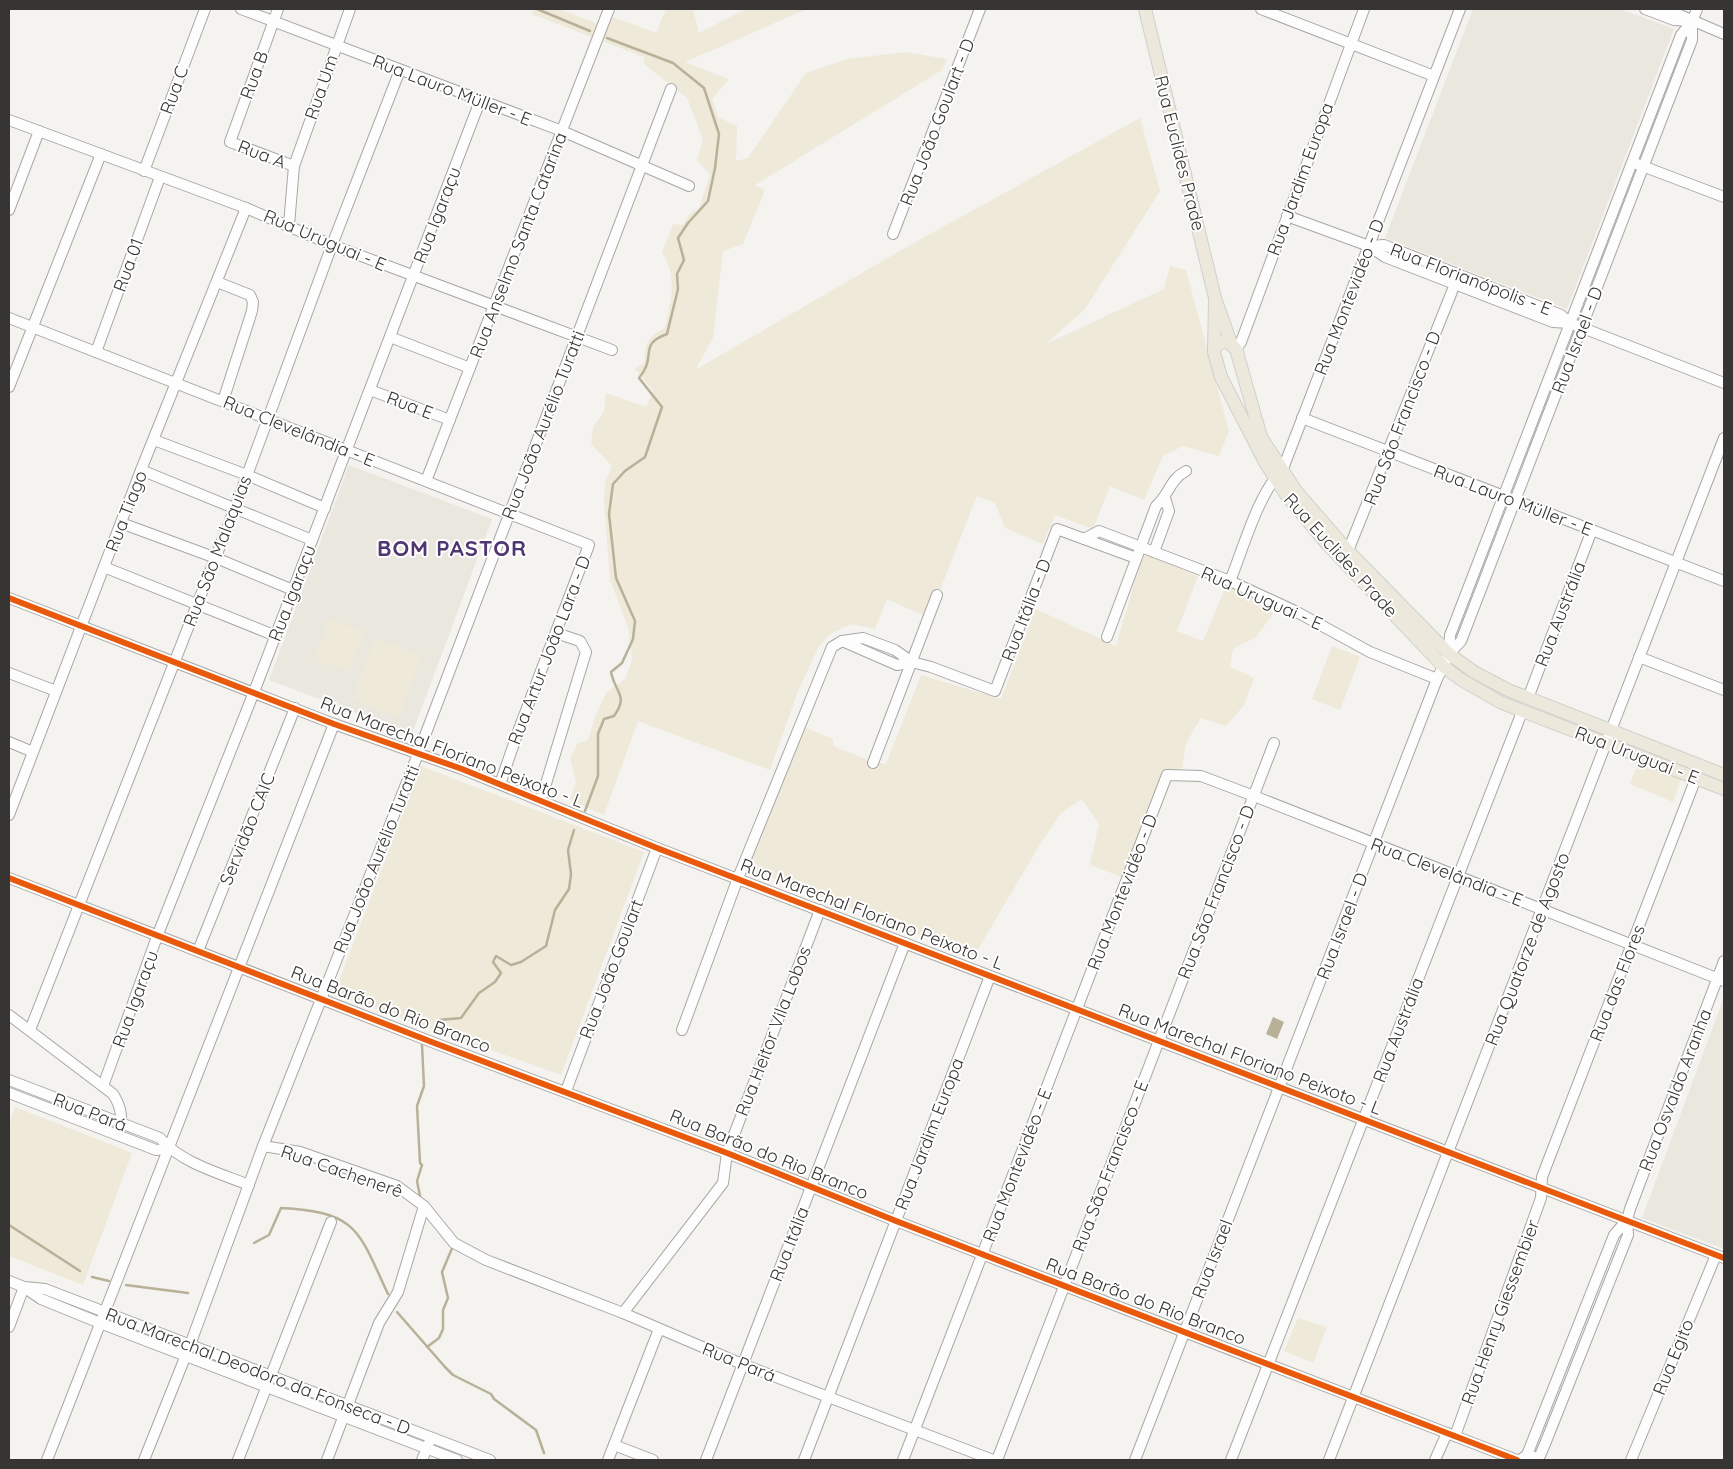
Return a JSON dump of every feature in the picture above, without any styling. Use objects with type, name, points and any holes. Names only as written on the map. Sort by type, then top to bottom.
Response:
[{"type":"main road","name":"Rua Euclides Prade","points":[[1145,9],[1215,298],[1244,377],[1261,437],[1278,475]]},
{"type":"main road","name":"Rua Euclides Prade","points":[[1215,298],[1214,347],[1221,377],[1278,475],[1443,666]]},
{"type":"main road","points":[[1214,347],[1223,340],[1226,340],[1234,348]]},
{"type":"main road","points":[[1224,382],[1235,387],[1242,384],[1244,377]]},
{"type":"main road","name":"Rua Euclides Prade","points":[[1346,556],[1449,654]]},
{"type":"main road","name":"Rua Uruguai - E","points":[[1449,654],[1490,682],[1724,775]]},
{"type":"main road","name":"Rua Uruguai - E","points":[[1443,666],[1482,692],[1522,712],[1724,789]]},
{"type":"street","name":"Rua C","points":[[144,171],[205,9]]},
{"type":"street","name":"Rua Lauro Müller - E","points":[[241,9],[562,131],[689,186]]},
{"type":"street","name":"Rua B","points":[[230,142],[278,9]]},
{"type":"street","name":"Rua Um","points":[[294,166],[335,46],[350,9]]},
{"type":"street","name":"Rua Anselmo Santa Catarina","points":[[426,481],[609,9]]},
{"type":"street","name":"Rua João Goulart - D","points":[[893,234],[980,9]]},
{"type":"street","points":[[1263,9],[1434,76]]},
{"type":"street","name":"Rua Jardim Europa","points":[[1234,348],[1241,342],[1364,9]]},
{"type":"street","name":"Rua Montevidéo - D","points":[[1230,581],[1265,493],[1278,475],[1302,418],[1460,9]]},
{"type":"street","points":[[1645,9],[1674,20],[1692,22]]},
{"type":"street","points":[[1666,9],[1692,22],[1724,34]]},
{"type":"street","name":"Rua Israel - D","points":[[1449,654],[1450,635],[1503,496],[1681,35],[1692,22],[1697,9]]},
{"type":"street","name":"Rua Israel - D","points":[[1280,1087],[1443,666],[1449,654],[1461,641],[1692,40],[1692,22]]},
{"type":"street","name":"Rua São Malaquias","points":[[30,1030],[196,604],[216,558],[332,245],[400,70]]},
{"type":"street","points":[[1661,86],[1673,90]]},
{"type":"street","name":"Rua João Aurélio Turatti","points":[[144,1460],[186,1356],[263,1146],[418,754],[671,89]]},
{"type":"street","name":"Rua Igaraçu","points":[[103,1086],[158,934],[276,636],[480,100]]},
{"type":"street","name":"Rua Uruguai - E","points":[[9,120],[246,208],[290,225],[332,245],[493,307],[612,350]]},
{"type":"street","points":[[9,210],[39,131]]},
{"type":"street","name":"Rua A","points":[[230,142],[294,166],[290,225]]},
{"type":"street","points":[[9,387],[101,154]]},
{"type":"street","points":[[1632,162],[1724,197]]},
{"type":"street","name":"Rua 01","points":[[96,352],[160,177]]},
{"type":"street","name":"Rua Tiago","points":[[10,811],[141,470],[218,282],[246,208]]},
{"type":"street","name":"Rua Florianópolis - E","points":[[1287,216],[1369,246],[1385,257],[1457,279],[1558,324],[1570,323],[1724,383]]},
{"type":"street","name":"Rua São Francisco - D","points":[[1346,556],[1457,279]]},
{"type":"street","points":[[218,282],[250,295],[253,302],[252,311],[223,401]]},
{"type":"street","name":"Rua Clevelândia - E","points":[[9,318],[589,545]]},
{"type":"street","points":[[390,337],[470,368]]},
{"type":"street","name":"Rua E","points":[[370,390],[450,420]]},
{"type":"street","name":"Rua Lauro Müller - E","points":[[1302,418],[1724,581]]},
{"type":"street","name":"Rua Quatorze de Agosto","points":[[1330,1460],[1724,438]]},
{"type":"street","points":[[154,440],[247,475],[325,508]]},
{"type":"street","points":[[141,470],[312,540]]},
{"type":"street","points":[[1107,637],[1156,506],[1165,498],[1174,479],[1186,471]]},
{"type":"street","points":[[1154,552],[1169,511],[1165,498]]},
{"type":"street","points":[[1156,506],[1169,511]]},
{"type":"street","points":[[121,523],[216,558],[293,590]]},
{"type":"street","name":"Rua Itália - D","points":[[912,662],[995,691],[1058,529],[1084,539]]},
{"type":"street","name":"Rua Austrália","points":[[1528,698],[1592,530]]},
{"type":"street","name":"Rua Uruguai - E","points":[[1084,539],[1099,532],[1230,581],[1303,615],[1370,652],[1438,679]]},
{"type":"street","points":[[1084,539],[1136,558]]},
{"type":"street","name":"Rua Artur João Lara - D","points":[[500,784],[589,545]]},
{"type":"street","points":[[104,567],[276,636]]},
{"type":"street","points":[[874,764],[937,596]]},
{"type":"street","name":"Rua Marechal Floriano Peixoto - L","points":[[9,598],[175,660],[334,724],[500,784],[657,848],[1720,1256]]},
{"type":"street","points":[[541,800],[586,652],[580,641],[556,633]]},
{"type":"street","points":[[682,1030],[738,878],[832,647],[842,642],[864,638],[895,650],[912,662]]},
{"type":"street","points":[[1639,657],[1724,690]]},
{"type":"street","points":[[9,673],[56,691]]},
{"type":"street","name":"Servidão CAIC","points":[[198,951],[295,708]]},
{"type":"street","name":"Rua Austrália","points":[[1231,1460],[1522,712]]},
{"type":"street","points":[[47,1460],[334,724]]},
{"type":"street","points":[[9,742],[33,752]]},
{"type":"street","name":"Rua São Francisco - D","points":[[1158,1041],[1274,743]]},
{"type":"street","name":"Rua Montevidéo - D","points":[[1077,1009],[1167,775]]},
{"type":"street","name":"Rua Clevelândia - E","points":[[1167,775],[1201,776],[1721,979]]},
{"type":"street","name":"Rua das Flores","points":[[1542,1188],[1542,1177],[1696,778]]},
{"type":"street","name":"Rua João Goulart","points":[[566,1090],[657,848]]},
{"type":"street","name":"Rua Barão do Rio Branco","points":[[9,878],[158,934],[321,999],[566,1090],[896,1221],[1451,1435],[1521,1458],[1535,1457],[1538,1460]]},
{"type":"street","name":"Rua Heitor Vila Lobos","points":[[623,1313],[723,1184],[727,1153],[820,910]]},
{"type":"street","name":"Rua Itália","points":[[706,1460],[905,943]]},
{"type":"street","name":"Rua Osvaldo Aranha","points":[[1521,1458],[1575,1332],[1614,1234],[1627,1220],[1721,979],[1724,961]]},
{"type":"street","name":"Rua Jardim Europa","points":[[804,1460],[990,976]]},
{"type":"street","name":"Rua Montevidéo - E","points":[[903,1460],[1077,1009]]},
{"type":"street","points":[[9,1015],[113,1094],[121,1106],[122,1124],[118,1135]]},
{"type":"street","name":"Rua São Francisco - E","points":[[998,1460],[1158,1041]]},
{"type":"street","name":"Rua Pará","points":[[10,1082],[160,1138],[168,1148],[192,1162],[249,1185]]},
{"type":"street","name":"Rua Israel","points":[[1136,1460],[1280,1087]]},
{"type":"street","name":"Rua Pará","points":[[9,1092],[156,1150],[168,1148]]},
{"type":"street","name":"Rua Cachenerê","points":[[263,1146],[300,1152],[397,1186],[424,1206],[454,1243],[486,1260]]},
{"type":"street","name":"Rua Henry Giessembier","points":[[1435,1460],[1451,1435],[1541,1198],[1542,1188]]},
{"type":"street","points":[[327,1460],[379,1323],[398,1292],[424,1206]]},
{"type":"street","name":"Rua Osvaldo Aranha","points":[[1538,1460],[1628,1235],[1627,1220]]},
{"type":"street","points":[[238,1460],[331,1222]]},
{"type":"street","name":"Rua Egito","points":[[1631,1460],[1720,1256]]},
{"type":"street","name":"Rua Pará","points":[[486,1260],[623,1313],[742,1364],[994,1460]]},
{"type":"street","name":"Rua Marechal Deodoro da Fonseca - D","points":[[9,1281],[24,1287],[41,1299],[100,1323],[457,1460]]},
{"type":"street","points":[[9,1327],[24,1287]]},
{"type":"street","name":"Rua Marechal Deodoro da Fonseca - D","points":[[24,1287],[45,1289],[490,1460]]},
{"type":"street","points":[[608,1460],[659,1329]]},
{"type":"street","points":[[1575,1332],[1588,1338]]},
{"type":"street","points":[[422,1460],[431,1438]]},
{"type":"street","points":[[614,1445],[653,1460]]},
{"type":"shaded area","points":[[534,9],[559,9],[608,28],[613,17],[656,33],[666,9],[693,9],[699,33],[746,9],[807,9],[685,62],[729,79],[712,99],[718,117],[737,126],[736,161],[748,158],[806,73],[848,59],[906,52],[947,59],[942,70],[755,185],[765,190],[743,244],[723,251],[713,338],[695,370],[905,248],[1140,118],[1160,191],[1085,309],[1046,344],[1164,289],[1170,266],[1186,270],[1229,431],[1219,456],[1183,446],[1163,456],[1144,500],[1110,486],[1093,529],[1055,515],[1043,544],[1005,528],[995,503],[977,496],[929,618],[887,599],[875,629],[851,624],[830,634],[819,646],[798,691],[770,770],[638,721],[604,815],[570,800],[576,782],[570,758],[578,743],[588,740],[595,717],[606,693],[626,678],[632,660],[628,628],[610,579],[604,501],[605,483],[612,466],[591,444],[593,427],[604,412],[606,393],[646,407],[653,391],[635,369],[644,363],[648,342],[654,335],[665,328],[671,299],[672,280],[670,270],[662,253],[673,224],[683,225],[690,214],[699,208],[710,175],[697,160],[703,139],[687,98],[644,64],[644,57],[532,14]]},
{"type":"shaded area","points":[[1473,9],[1621,9],[1674,29],[1567,309],[1385,238]]},
{"type":"shaded area","points":[[349,465],[492,519],[412,734],[269,680]]},
{"type":"shaded area","points":[[1143,553],[1198,576],[1177,631],[1203,641],[1226,586],[1256,598],[1273,614],[1256,637],[1233,649],[1230,667],[1254,678],[1244,705],[1226,726],[1201,718],[1186,743],[1182,768],[1162,771],[1122,877],[1090,865],[1099,824],[1082,799],[1061,813],[1039,846],[974,956],[747,868],[804,727],[833,739],[833,746],[868,760],[886,764],[921,675],[1001,699],[1036,609],[1116,646]]},
{"type":"shaded area","points":[[329,619],[364,632],[349,672],[314,659]]},
{"type":"shaded area","points":[[375,638],[422,655],[399,718],[352,700]]},
{"type":"shaded area","points":[[1332,646],[1360,657],[1340,710],[1312,699]]},
{"type":"shaded area","points":[[1639,762],[1681,779],[1673,802],[1630,784]]},
{"type":"shaded area","points":[[421,766],[644,852],[561,1075],[334,994]]},
{"type":"shaded area","points":[[1724,997],[1724,1249],[1642,1218]]},
{"type":"shaded area","points":[[1273,1017],[1284,1022],[1277,1039],[1266,1034]]},
{"type":"shaded area","points":[[15,1107],[132,1153],[83,1285],[9,1256],[9,1124]]},
{"type":"shaded area","points":[[1298,1318],[1327,1327],[1313,1363],[1284,1351]]},
{"type":"waterway","points":[[537,9],[590,31]]},
{"type":"waterway","points":[[585,811],[598,776],[598,734],[604,719],[614,716],[621,698],[611,672],[622,663],[633,639],[635,621],[616,578],[609,514],[613,484],[625,471],[645,457],[662,407],[639,378],[647,363],[650,347],[653,342],[667,334],[678,289],[677,274],[684,260],[678,238],[688,223],[708,201],[715,168],[719,134],[704,88],[673,63],[607,38]]},
{"type":"waterway","points":[[435,1027],[439,1020],[461,1018],[479,993],[495,982],[501,973],[493,962],[496,956],[511,965],[521,962],[546,946],[555,910],[569,889],[571,874],[568,850],[574,830]]},
{"type":"waterway","points":[[420,1196],[417,1181],[422,1165],[420,1163],[417,1106],[424,1086],[422,1045]]},
{"type":"waterway","points":[[254,1243],[269,1235],[281,1208],[326,1214],[341,1220],[352,1228],[369,1254],[388,1294]]},
{"type":"waterway","points":[[9,1225],[80,1271]]},
{"type":"waterway","points":[[427,1347],[439,1338],[443,1329],[443,1310],[448,1298],[442,1272],[453,1246]]},
{"type":"waterway","points":[[92,1277],[109,1281]]},
{"type":"waterway","points":[[126,1285],[188,1293]]},
{"type":"waterway","points":[[397,1312],[453,1375],[491,1394],[494,1399],[536,1430],[544,1453]]},
{"type":"cycle path","points":[[9,598],[334,724],[462,769],[657,848],[1724,1258]]},
{"type":"cycle path","points":[[9,878],[437,1044],[727,1153],[896,1221],[1517,1460]]},
{"type":"district","name":"BOM PASTOR","points":[[452,548]]}]
